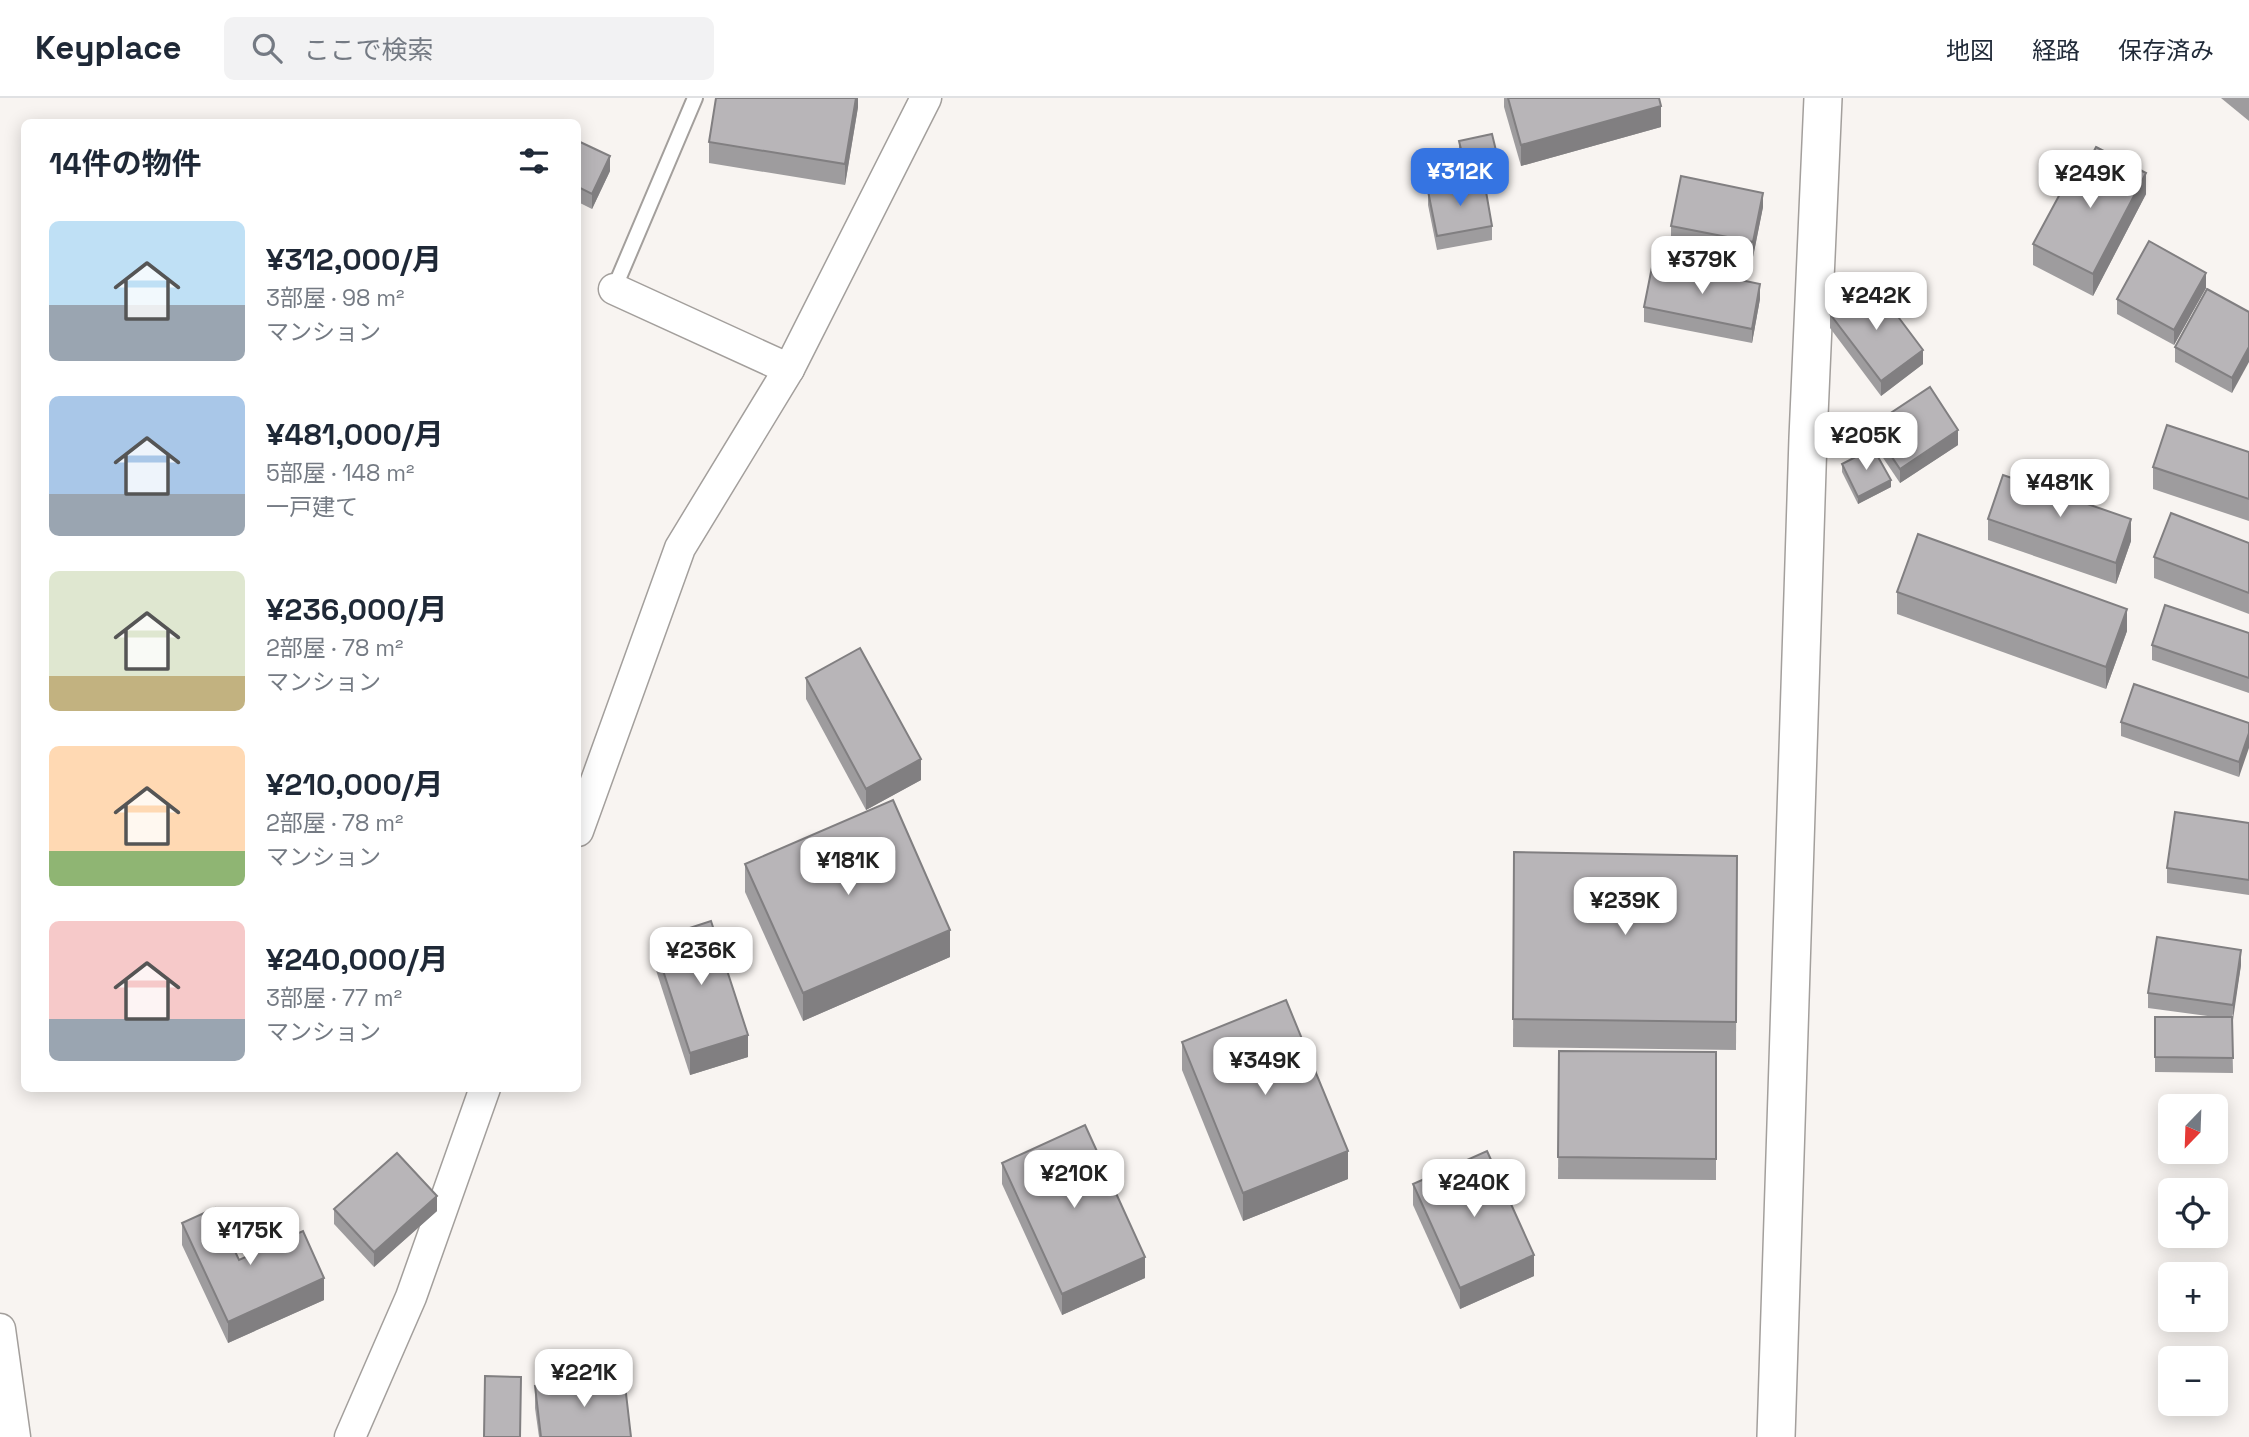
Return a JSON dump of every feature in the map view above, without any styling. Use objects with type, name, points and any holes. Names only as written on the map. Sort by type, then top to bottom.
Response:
[{"type":"street","points":[[581,823],[680,548],[789,369],[926,98]]},
{"type":"street","points":[[1776,1437],[1808,438],[1823,98]]},
{"type":"street","points":[[614,289],[789,369]]},
{"type":"street","points":[[350,1437],[411,1297],[484,1092]]},
{"type":"street","points":[[0,1329],[15,1437]]},
{"type":"lane","points":[[614,289],[695,98]]},
{"type":"building","points":[[716,98],[856,98],[845,164],[709,142]]},
{"type":"building","points":[[1508,98],[1659,98],[1661,106],[1521,145]]},
{"type":"building","points":[[1492,134],[1499,163],[1466,170],[1459,141]]},
{"type":"building","points":[[581,142],[610,156],[592,194],[581,188]]},
{"type":"building","points":[[2096,147],[2146,173],[2093,274],[2033,244],[2075,166],[2084,170]]},
{"type":"building","points":[[1681,176],[1763,193],[1753,242],[1671,226]]},
{"type":"building","points":[[1484,180],[1492,226],[1437,236],[1428,191]]},
{"type":"building","points":[[2149,241],[2206,273],[2174,330],[2117,299]]},
{"type":"building","points":[[1653,262],[1760,284],[1752,329],[1644,307]]},
{"type":"building","points":[[1872,282],[1923,350],[1881,381],[1830,314]]},
{"type":"building","points":[[2207,289],[2249,312],[2249,347],[2232,378],[2175,347]]},
{"type":"building","points":[[1930,387],[1958,430],[1900,469],[1871,426]]},
{"type":"building","points":[[2167,425],[2249,452],[2249,499],[2153,467]]},
{"type":"building","points":[[1873,448],[1891,480],[1858,497],[1842,464]]},
{"type":"building","points":[[2003,475],[2131,519],[2116,563],[1988,519]]},
{"type":"building","points":[[2171,513],[2249,543],[2249,593],[2154,557]]},
{"type":"building","points":[[1918,534],[2127,609],[2106,667],[1897,592]]},
{"type":"building","points":[[2165,605],[2249,633],[2249,678],[2152,645]]},
{"type":"building","points":[[860,648],[921,759],[866,789],[806,678]]},
{"type":"building","points":[[2134,684],[2249,723],[2249,733],[2239,762],[2121,722]]},
{"type":"building","points":[[893,800],[950,930],[803,993],[745,864]]},
{"type":"building","points":[[2175,812],[2249,823],[2249,880],[2167,868]]},
{"type":"building","points":[[1514,852],[1737,856],[1736,1022],[1513,1019]]},
{"type":"building","points":[[711,921],[748,1035],[690,1053],[653,940]]},
{"type":"building","points":[[2157,937],[2241,950],[2233,1005],[2148,993]]},
{"type":"building","points":[[1286,1000],[1348,1151],[1243,1193],[1182,1042]]},
{"type":"building","points":[[2155,1017],[2232,1017],[2233,1058],[2155,1057]]},
{"type":"building","points":[[1559,1051],[1716,1052],[1716,1159],[1558,1157]]},
{"type":"building","points":[[1085,1125],[1145,1257],[1062,1294],[1002,1163]]},
{"type":"building","points":[[1487,1151],[1534,1255],[1460,1288],[1413,1184]]},
{"type":"building","points":[[397,1153],[437,1196],[374,1252],[334,1209]]},
{"type":"building","points":[[215,1208],[239,1260],[303,1231],[324,1278],[228,1322],[182,1223]]},
{"type":"building","points":[[485,1376],[521,1377],[520,1437],[484,1437]]},
{"type":"building","points":[[624,1376],[631,1437],[541,1437],[535,1386]]}]
